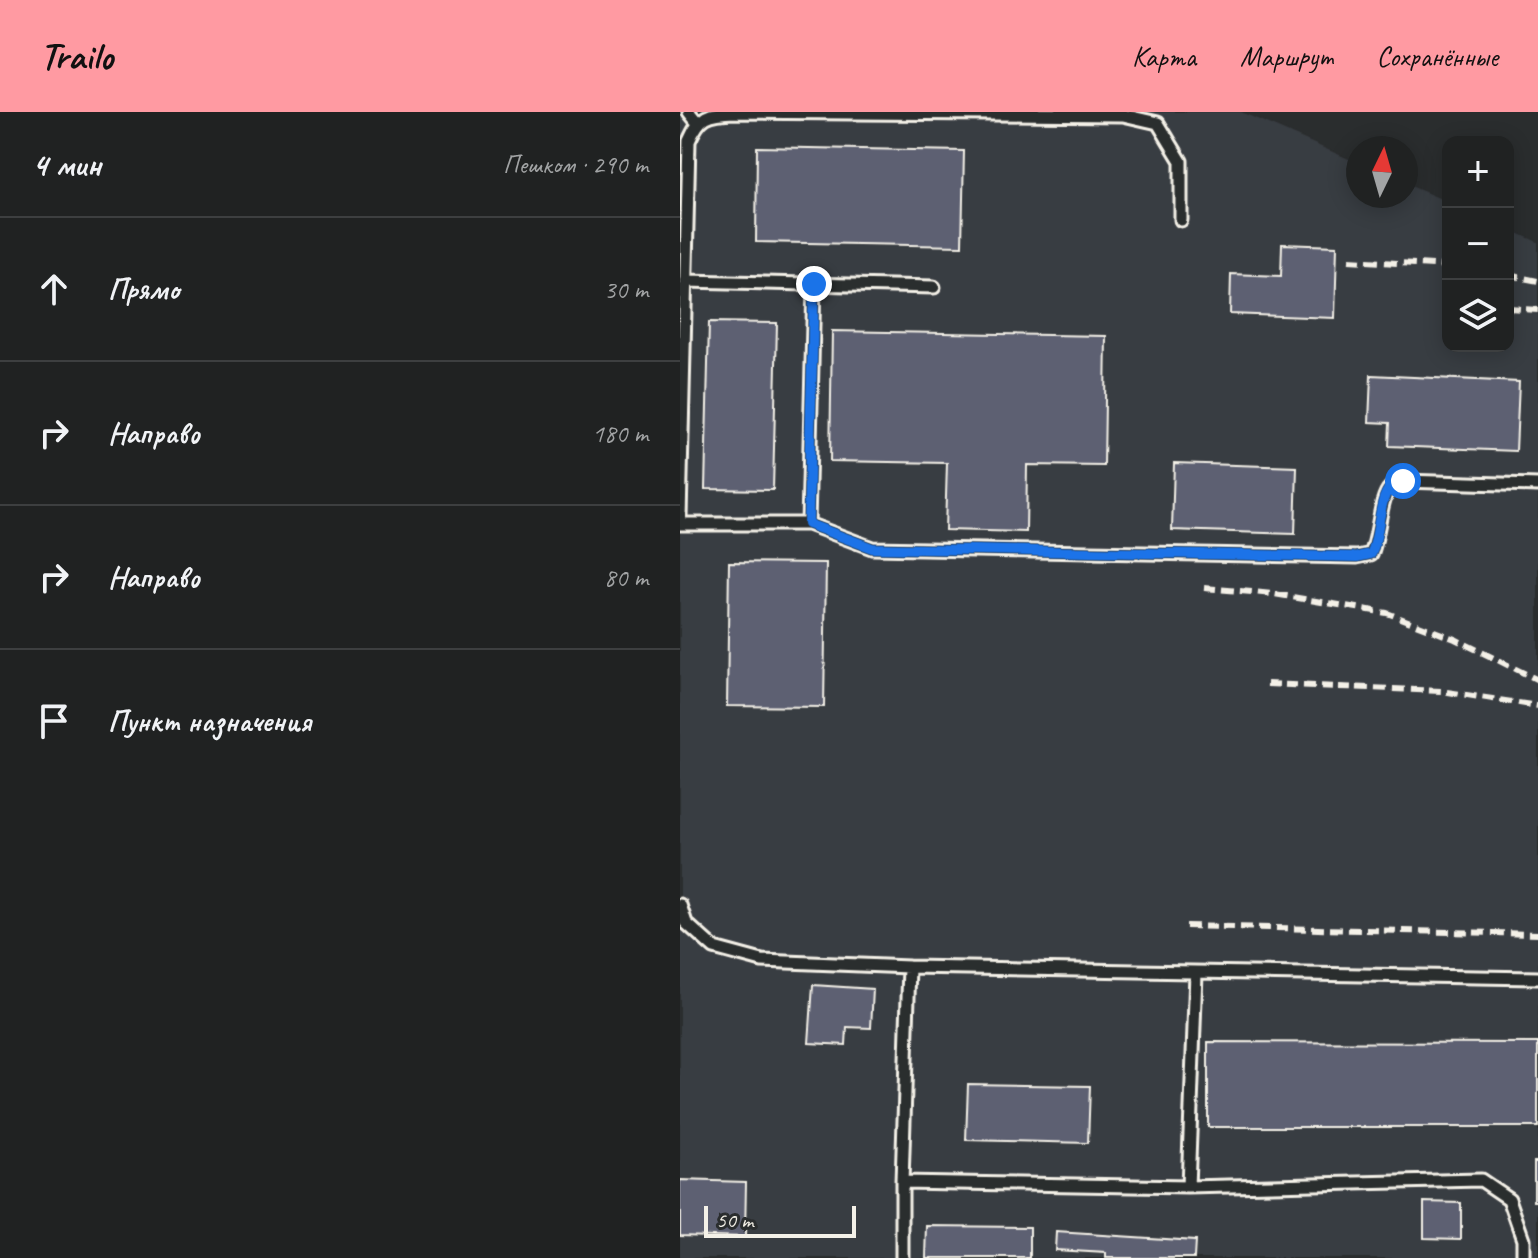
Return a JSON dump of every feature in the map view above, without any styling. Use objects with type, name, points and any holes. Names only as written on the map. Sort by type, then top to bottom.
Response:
[{"type":"lane","points":[[689,112],[697,122]]},
{"type":"lane","points":[[1181,220],[1181,161],[1158,123],[1092,115],[713,112],[697,122],[689,141],[680,521],[808,524],[872,548],[1357,557],[1371,554],[1378,540],[1383,501],[1390,488],[1403,481],[1538,485]]},
{"type":"lane","points":[[685,281],[934,287]]},
{"type":"lane","points":[[808,524],[814,284]]},
{"type":"lane","points":[[680,905],[686,923],[714,948],[762,961],[909,967],[1538,978]]},
{"type":"lane","points":[[902,1258],[909,967]]},
{"type":"lane","points":[[1188,1187],[1196,973]]},
{"type":"lane","points":[[902,1182],[1188,1187],[1481,1180],[1509,1199],[1523,1239],[1523,1258]]},
{"type":"shaded area","points":[[680,112],[1241,112],[1346,158],[1346,208],[1418,208],[1418,189],[1442,199],[1442,352],[1514,352],[1514,232],[1538,242],[1538,1258],[680,1258]]},
{"type":"building","points":[[757,147],[964,151],[962,246],[756,242]]},
{"type":"building","points":[[1282,244],[1337,246],[1335,318],[1230,314],[1231,274],[1281,276]]},
{"type":"building","points":[[709,322],[777,323],[773,490],[705,489]]},
{"type":"building","points":[[832,331],[1106,336],[1104,466],[1027,465],[1026,532],[945,530],[947,463],[830,461]]},
{"type":"building","points":[[1371,375],[1519,382],[1516,451],[1389,446],[1390,423],[1369,422]]},
{"type":"building","points":[[1174,463],[1297,467],[1295,534],[1172,530]]},
{"type":"building","points":[[729,562],[826,563],[824,707],[727,706]]},
{"type":"building","points":[[813,985],[873,989],[871,1028],[847,1027],[846,1045],[809,1043]]},
{"type":"building","points":[[1208,1042],[1538,1043],[1538,1127],[1208,1127]]},
{"type":"building","points":[[968,1084],[1090,1086],[1088,1143],[966,1140]]},
{"type":"building","points":[[1534,1162],[1538,1162],[1538,1201],[1534,1201]]},
{"type":"building","points":[[680,1180],[746,1182],[745,1237],[680,1235]]},
{"type":"building","points":[[1424,1202],[1461,1203],[1461,1239],[1424,1238]]},
{"type":"building","points":[[927,1226],[1030,1227],[1030,1258],[926,1258]]},
{"type":"building","points":[[1056,1232],[1195,1241],[1194,1258],[1106,1258],[1106,1253],[1055,1250]]},
{"type":"railway","points":[[1349,260],[1442,266]]},
{"type":"railway","points":[[1514,276],[1538,281]]},
{"type":"railway","points":[[1514,308],[1538,310]]},
{"type":"railway","points":[[1204,588],[1274,594],[1387,613],[1455,639],[1538,680]]},
{"type":"railway","points":[[1267,684],[1441,691],[1538,706]]},
{"type":"railway","points":[[1186,926],[1538,934]]},
{"type":"route","points":[[814,284],[808,524],[872,548],[1357,557],[1371,554],[1378,540],[1383,501],[1390,488],[1403,481]]}]
